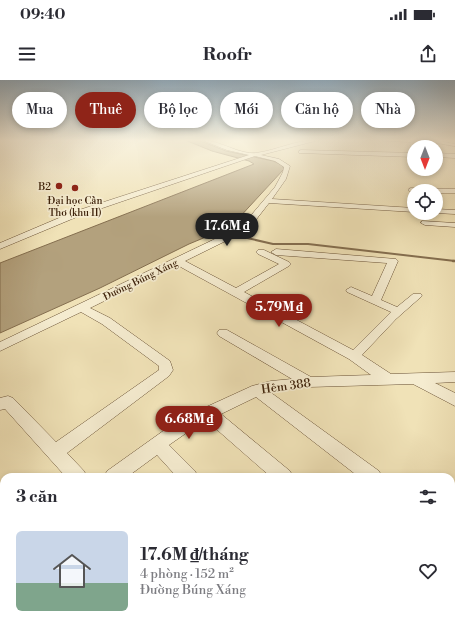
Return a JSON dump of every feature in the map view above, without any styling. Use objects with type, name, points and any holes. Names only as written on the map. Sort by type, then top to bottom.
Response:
[{"type":"street","points":[[0,246],[76,214],[226,166]]},
{"type":"street","name":"Đường Búng Xáng","points":[[0,347],[178,261],[240,229],[245,228],[268,201],[286,173],[288,168],[286,166]]},
{"type":"street","points":[[443,191],[455,191]]},
{"type":"street","points":[[443,198],[455,198]]},
{"type":"street","points":[[268,201],[407,210]]},
{"type":"street","points":[[443,211],[455,212]]},
{"type":"street","points":[[425,223],[455,225]]},
{"type":"street","points":[[261,252],[286,258],[393,261],[375,301]]},
{"type":"street","points":[[276,252],[286,258]]},
{"type":"street","points":[[237,292],[286,264],[286,258]]},
{"type":"street","points":[[178,261],[354,356],[389,380]]},
{"type":"street","points":[[351,290],[399,312]]},
{"type":"street","points":[[354,356],[392,317],[417,296]]},
{"type":"street","points":[[55,452],[164,373],[166,370],[165,364],[106,321],[82,308]]},
{"type":"street","points":[[223,333],[309,382]]},
{"type":"street","name":"Hẻm 388","points":[[119,473],[186,424],[257,390],[271,386],[309,382],[455,377]]},
{"type":"street","points":[[415,379],[455,400]]},
{"type":"street","points":[[257,390],[367,473]]},
{"type":"street","points":[[0,404],[8,402],[74,473]]},
{"type":"street","points":[[209,414],[222,423],[279,473]]},
{"type":"street","points":[[158,445],[185,473]]},
{"type":"shaded area","points":[[250,166],[282,166],[284,169],[237,220],[225,229],[189,244],[100,288],[0,333],[0,263]]},
{"type":"waterway","points":[[210,234],[228,235]]},
{"type":"waterway","points":[[234,235],[273,244],[308,244],[455,261],[453,261]]},
{"type":"place","name":"B2","points":[[59,186]]},
{"type":"place","name":"Đại học Cần Thơ (khu II)","points":[[75,188]]}]
